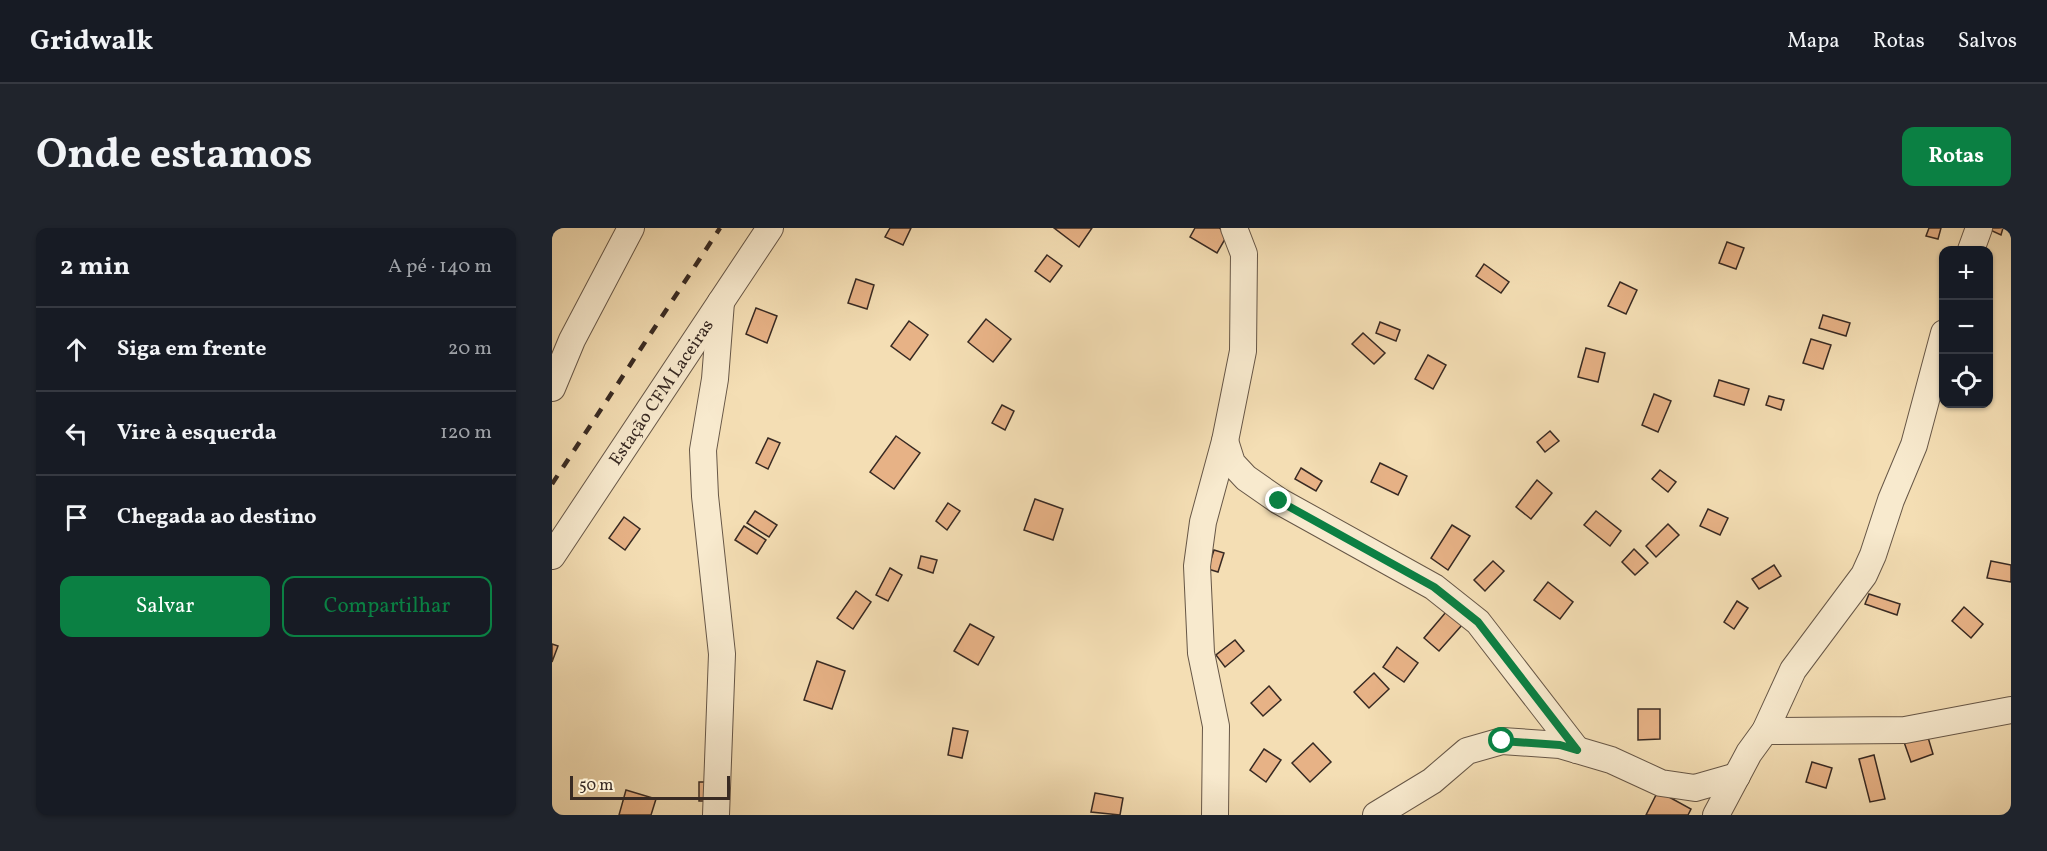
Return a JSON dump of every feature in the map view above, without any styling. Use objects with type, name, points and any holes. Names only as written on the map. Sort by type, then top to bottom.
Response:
[{"type":"street","points":[[552,388],[572,340],[630,228]]},
{"type":"street","name":"Estação CFM Laceiras","points":[[552,556],[770,228]]},
{"type":"street","points":[[1215,815],[1216,726],[1201,653],[1197,566],[1203,522],[1225,441],[1243,351],[1244,254],[1234,228]]},
{"type":"street","points":[[1972,246],[1978,228]]},
{"type":"street","points":[[716,815],[722,654],[705,496],[703,450],[715,380],[721,302]]},
{"type":"street","points":[[1716,815],[1749,753],[1765,731],[1793,670],[1864,575],[1914,445],[1939,352]]},
{"type":"street","points":[[1225,441],[1232,463],[1246,478],[1279,501],[1434,587],[1478,622],[1577,750]]},
{"type":"street","points":[[1765,731],[1905,730],[2011,710]]},
{"type":"street","points":[[1376,815],[1432,781],[1467,751],[1502,741],[1560,745],[1611,760],[1661,783],[1695,788],[1737,776]]},
{"type":"building","points":[[890,228],[911,228],[903,245],[885,237]]},
{"type":"building","points":[[1054,228],[1092,228],[1079,247]]},
{"type":"building","points":[[1195,228],[1219,228],[1228,234],[1217,253],[1190,237]]},
{"type":"building","points":[[1929,228],[1941,228],[1938,239],[1926,236]]},
{"type":"building","points":[[1986,228],[2003,228],[2001,235]]},
{"type":"building","points":[[1727,242],[1744,248],[1736,269],[1719,263]]},
{"type":"building","points":[[1047,255],[1062,266],[1050,282],[1035,271]]},
{"type":"building","points":[[1484,264],[1509,282],[1501,293],[1476,276]]},
{"type":"building","points":[[856,279],[874,285],[867,309],[848,303]]},
{"type":"building","points":[[1620,282],[1637,290],[1626,314],[1608,306]]},
{"type":"building","points":[[756,308],[777,316],[767,343],[746,334]]},
{"type":"building","points":[[1823,315],[1850,323],[1846,336],[1819,328]]},
{"type":"building","points":[[986,319],[1011,339],[993,362],[968,342]]},
{"type":"building","points":[[909,321],[928,335],[910,360],[891,346]]},
{"type":"building","points":[[1380,322],[1400,330],[1396,341],[1376,333]]},
{"type":"building","points":[[1363,333],[1385,353],[1374,364],[1352,344]]},
{"type":"building","points":[[1811,339],[1831,345],[1823,369],[1803,363]]},
{"type":"building","points":[[1586,348],[1605,353],[1598,382],[1578,377]]},
{"type":"building","points":[[1428,355],[1446,365],[1433,389],[1415,379]]},
{"type":"building","points":[[1719,380],[1749,389],[1744,405],[1714,396]]},
{"type":"building","points":[[1654,394],[1671,401],[1658,432],[1642,425]]},
{"type":"building","points":[[1769,396],[1784,400],[1781,410],[1766,405]]},
{"type":"building","points":[[1002,405],[1014,411],[1005,430],[992,423]]},
{"type":"building","points":[[1550,431],[1559,441],[1545,452],[1537,442]]},
{"type":"building","points":[[896,436],[920,453],[894,489],[870,472]]},
{"type":"building","points":[[768,438],[780,443],[768,469],[756,463]]},
{"type":"building","points":[[1380,463],[1407,476],[1398,495],[1371,482]]},
{"type":"building","points":[[1301,468],[1322,481],[1316,491],[1295,479]]},
{"type":"building","points":[[1660,470],[1676,482],[1668,492],[1652,479]]},
{"type":"building","points":[[1537,480],[1552,493],[1531,519],[1516,507]]},
{"type":"building","points":[[1035,499],[1063,509],[1053,540],[1024,530]]},
{"type":"building","points":[[948,503],[960,511],[947,530],[936,521]]},
{"type":"building","points":[[1708,509],[1728,518],[1720,535],[1700,526]]},
{"type":"building","points":[[755,511],[777,525],[769,537],[747,523]]},
{"type":"building","points":[[1596,511],[1621,531],[1610,546],[1584,525]]},
{"type":"building","points":[[624,517],[640,529],[625,550],[609,538]]},
{"type":"building","points":[[1668,524],[1679,535],[1656,557],[1646,546]]},
{"type":"building","points":[[1452,525],[1470,536],[1448,570],[1431,558]]},
{"type":"building","points":[[744,526],[766,540],[757,554],[735,540]]},
{"type":"building","points":[[1634,549],[1648,563],[1635,575],[1622,562]]},
{"type":"building","points":[[1214,550],[1224,553],[1218,572],[1208,569]]},
{"type":"building","points":[[921,556],[937,560],[933,573],[918,568]]},
{"type":"building","points":[[1493,561],[1504,571],[1485,591],[1474,580]]},
{"type":"building","points":[[1991,561],[2011,565],[2011,582],[1987,578]]},
{"type":"building","points":[[1774,565],[1781,576],[1759,589],[1752,579]]},
{"type":"building","points":[[890,568],[902,575],[888,601],[876,595]]},
{"type":"building","points":[[1548,582],[1573,602],[1560,619],[1534,600]]},
{"type":"building","points":[[856,591],[871,602],[853,629],[837,618]]},
{"type":"building","points":[[1869,594],[1900,604],[1897,615],[1865,604]]},
{"type":"building","points":[[1737,601],[1748,608],[1734,629],[1724,622]]},
{"type":"building","points":[[1964,607],[1983,624],[1971,638],[1952,621]]},
{"type":"building","points":[[1446,612],[1462,625],[1439,651],[1424,638]]},
{"type":"building","points":[[970,624],[994,637],[978,665],[954,651]]},
{"type":"building","points":[[1235,640],[1244,651],[1225,667],[1216,655]]},
{"type":"building","points":[[552,644],[558,646],[552,662]]},
{"type":"building","points":[[1397,647],[1418,663],[1404,682],[1383,667]]},
{"type":"building","points":[[817,661],[845,671],[832,709],[804,700]]},
{"type":"building","points":[[1374,673],[1389,689],[1369,708],[1354,692]]},
{"type":"building","points":[[1269,686],[1281,700],[1263,716],[1251,703]]},
{"type":"building","points":[[1638,709],[1660,709],[1660,739],[1638,740]]},
{"type":"building","points":[[953,728],[968,731],[962,758],[948,755]]},
{"type":"building","points":[[1927,734],[1933,754],[1911,762],[1904,742]]},
{"type":"building","points":[[1313,743],[1331,762],[1310,782],[1292,763]]},
{"type":"building","points":[[1264,749],[1281,760],[1266,782],[1250,770]]},
{"type":"building","points":[[1874,755],[1885,799],[1870,802],[1859,759]]},
{"type":"building","points":[[1812,762],[1832,768],[1826,788],[1806,782]]},
{"type":"building","points":[[699,782],[711,782],[710,801],[699,801]]},
{"type":"building","points":[[626,790],[656,799],[651,815],[619,815]]},
{"type":"building","points":[[1658,791],[1691,809],[1688,815],[1646,815]]},
{"type":"building","points":[[1095,793],[1123,798],[1120,815],[1091,812]]},
{"type":"railway","points":[[552,484],[720,228]]},
{"type":"route","points":[[1279,501],[1434,587],[1478,622],[1577,750],[1560,745],[1502,741]]}]
